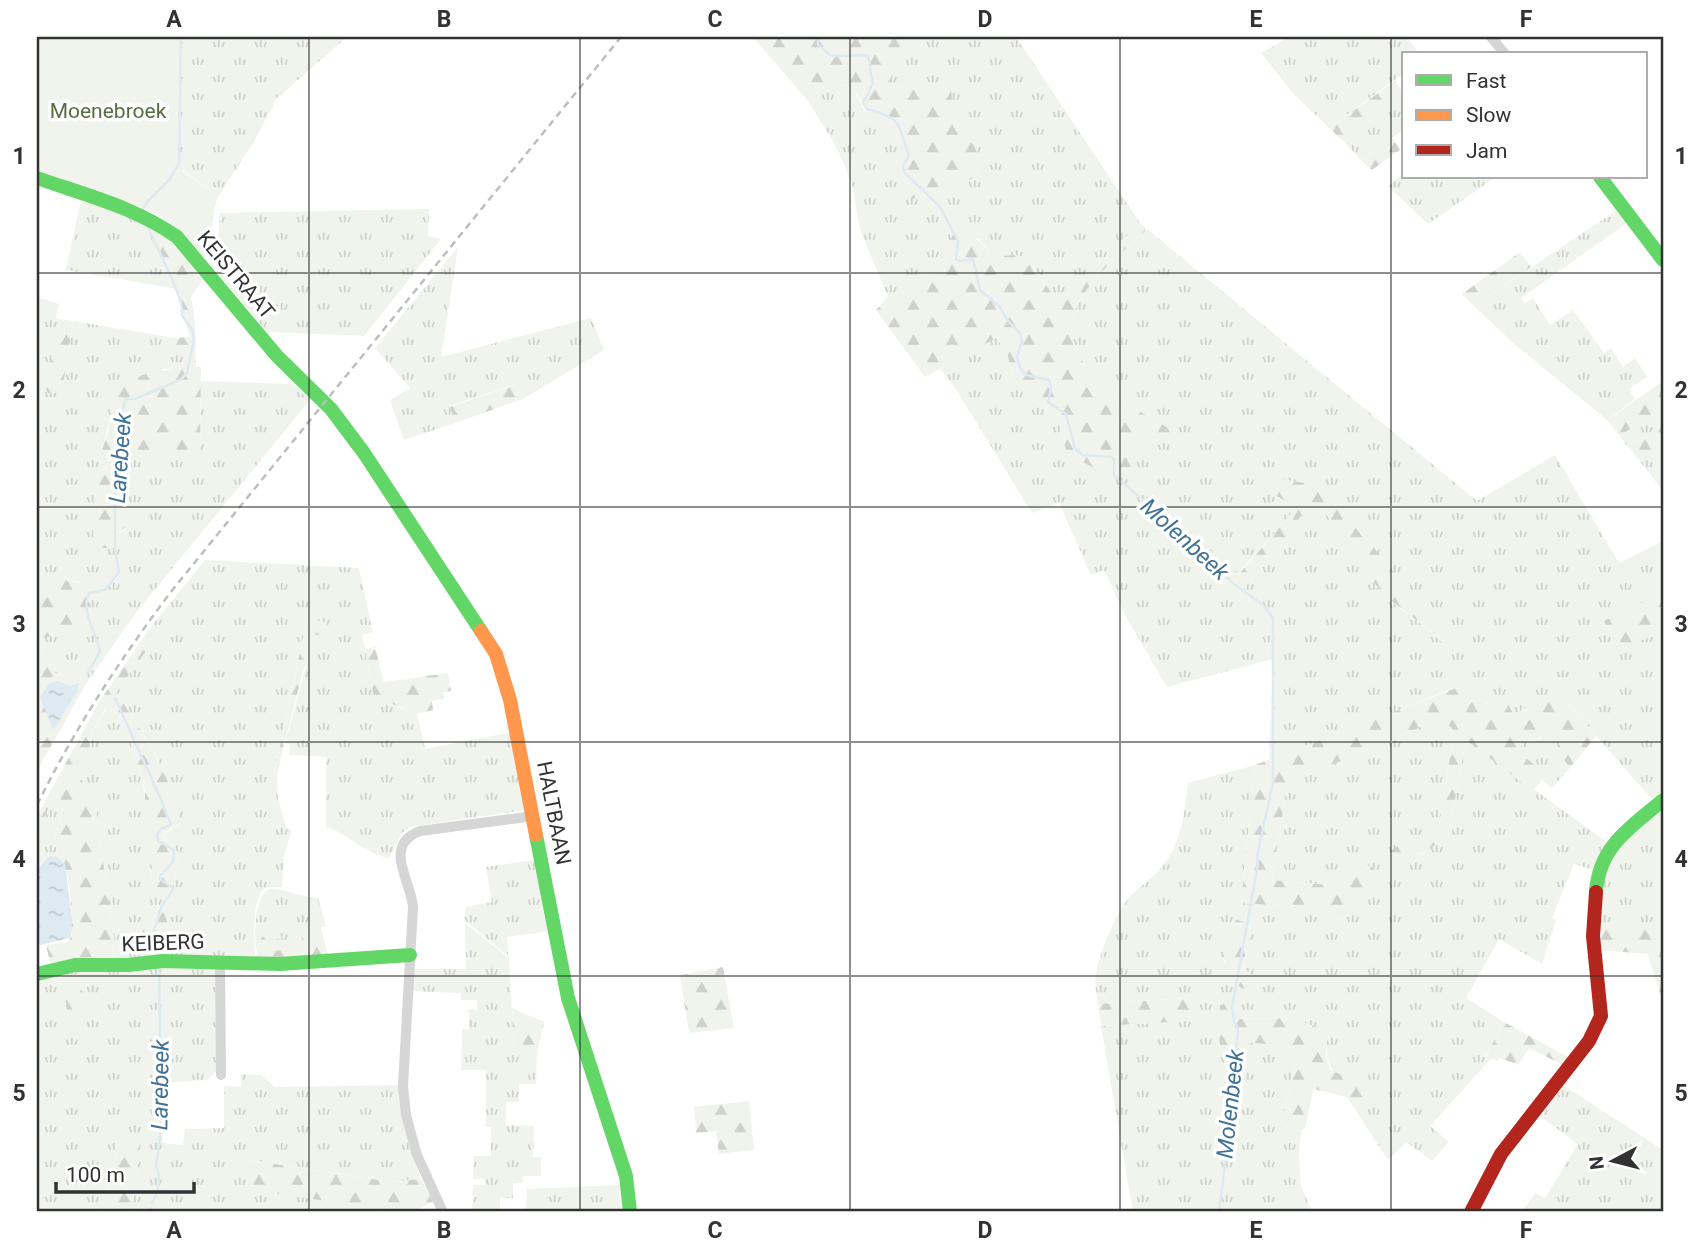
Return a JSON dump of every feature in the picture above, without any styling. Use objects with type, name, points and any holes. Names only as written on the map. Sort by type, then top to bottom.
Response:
[{"type":"street","points":[[1491,37],[1503,52]]},
{"type":"street","name":"KEISTRAAT","points":[[37,178],[144,216],[169,231],[277,356],[331,409],[364,453]]},
{"type":"street","points":[[1601,178],[1663,260]]},
{"type":"street","name":"HALTBAAN","points":[[364,453],[496,654],[510,700],[568,998],[626,1176],[630,1212]]},
{"type":"street","points":[[1471,1212],[1501,1154],[1553,1090],[1589,1041],[1596,1027],[1601,1016],[1601,1003],[1593,936],[1597,880],[1601,864],[1617,839],[1663,800]]},
{"type":"street","points":[[443,1212],[425,1176],[406,1115],[402,1073],[412,896],[400,863],[404,842],[410,835],[420,831],[534,816]]},
{"type":"street","points":[[220,963],[410,955]]},
{"type":"street","name":"KEIBERG","points":[[37,974],[75,965],[128,965],[163,961],[220,963],[221,1075]]},
{"type":"green space","name":"Moenebroek","points":[[37,37],[182,37],[178,154],[187,161],[182,170],[218,197],[209,255],[204,257],[168,220],[145,209],[37,172]]},
{"type":"green space","points":[[90,37],[347,37],[277,98],[253,143],[218,197],[182,169],[166,177],[211,250],[209,255],[204,257],[168,220],[145,209],[37,48]]},
{"type":"green space","points":[[753,37],[925,37],[894,58],[892,81],[897,88],[932,82],[951,88],[956,121],[976,146],[979,166],[977,175],[952,190],[905,200],[902,121],[874,120],[851,86],[826,84],[808,101]]},
{"type":"green space","points":[[925,37],[1016,37],[1140,223],[1058,303],[1027,257],[1013,255],[994,258],[978,238],[947,244],[944,276],[888,297],[860,230],[853,188],[845,166],[808,101],[826,84],[852,86],[864,110],[902,121],[906,199],[943,193],[960,186],[977,175],[979,166],[976,146],[958,127],[951,89],[938,83],[896,88],[892,81],[894,58]]},
{"type":"green space","points":[[1289,37],[1407,37],[1418,52],[1402,52],[1402,74],[1329,128],[1292,92],[1261,53]]},
{"type":"green space","points":[[1395,81],[1402,92],[1344,142],[1329,128]]},
{"type":"green space","points":[[1402,94],[1402,131],[1362,161],[1344,142]]},
{"type":"green space","points":[[1392,138],[1401,149],[1372,170],[1362,161]]},
{"type":"green space","points":[[1402,176],[1402,178],[1495,178],[1428,224],[1388,186]]},
{"type":"green space","points":[[83,202],[148,224],[172,288],[66,270],[80,205]]},
{"type":"green space","points":[[429,209],[428,236],[441,239],[364,336],[267,332],[216,269],[220,213]]},
{"type":"green space","points":[[1617,210],[1627,223],[1521,298],[1524,303],[1533,298],[1550,325],[1573,310],[1604,353],[1611,348],[1623,367],[1635,358],[1647,377],[1629,389],[1635,399],[1607,420],[1512,342],[1474,306]]},
{"type":"green space","points":[[1140,223],[1147,229],[1086,291],[1074,315],[1072,337],[1080,357],[1095,376],[1135,408],[1176,432],[1175,443],[1159,442],[1140,432],[1132,465],[1123,476],[1104,473],[1067,454],[1059,424],[1012,377],[1007,351],[996,338],[925,377],[876,310],[888,297],[944,276],[947,244],[957,230],[973,237],[994,257],[1027,257],[1058,303]]},
{"type":"green space","points":[[148,224],[177,250],[202,280],[191,297],[195,323],[196,367],[201,367],[200,458],[117,455],[118,467],[125,470],[119,500],[132,506],[135,521],[118,533],[118,548],[93,548],[94,498],[100,456],[109,429],[111,397],[128,382],[145,374],[185,368],[185,349],[174,346],[172,341],[175,338],[190,337],[176,288],[172,288]]},
{"type":"green space","points":[[1147,229],[1477,501],[1555,455],[1619,563],[1663,541],[1663,572],[1657,578],[1663,633],[1663,791],[1654,799],[1649,796],[1556,690],[1514,715],[1453,688],[1269,762],[1273,659],[1167,687],[1125,615],[1104,570],[1091,575],[1059,503],[1032,513],[954,386],[940,369],[996,337],[1007,351],[1012,377],[1059,424],[1067,454],[1140,432],[1159,442],[1176,432],[1135,408],[1095,376],[1080,357],[1072,337],[1074,315],[1086,291]],"holes":[[[1275,497],[1329,499],[1383,558],[1418,604],[1447,627],[1446,647],[1379,589],[1327,515],[1301,515],[1240,594],[1238,574],[1292,513],[1286,502]]]},
{"type":"green space","points":[[458,247],[441,357],[591,318],[604,350],[523,399],[517,384],[450,406],[455,423],[404,440],[390,400],[410,388],[375,348]]},
{"type":"green space","points":[[1520,252],[1531,267],[1474,306],[1462,294]]},
{"type":"green space","points":[[37,297],[59,304],[56,318],[59,319],[62,392],[73,321],[175,338],[172,341],[185,348],[185,369],[163,369],[111,416],[100,456],[94,498],[94,548],[126,529],[118,489],[125,477],[117,467],[117,455],[200,457],[201,381],[292,384],[310,400],[135,614],[86,684],[55,673],[44,658],[37,639],[73,628],[90,611],[79,582],[54,579],[44,582],[42,592],[37,592]]},
{"type":"green space","points":[[59,319],[73,321],[62,393],[48,393],[45,387]]},
{"type":"green space","points":[[1663,381],[1663,406],[1620,436],[1607,420]]},
{"type":"green space","points":[[518,384],[523,399],[455,423],[450,407]]},
{"type":"green space","points":[[1663,406],[1663,421],[1649,434],[1627,446],[1620,436]]},
{"type":"green space","points":[[1663,421],[1663,444],[1639,460],[1627,446],[1649,434]]},
{"type":"green space","points":[[1663,444],[1663,491],[1639,460]]},
{"type":"green space","points":[[1274,478],[1305,483],[1329,499],[1383,558],[1418,604],[1447,627],[1456,640],[1455,652],[1389,599],[1361,569],[1327,515],[1301,516],[1240,594],[1216,573],[1226,561],[1239,574],[1292,513],[1286,502],[1269,491]]},
{"type":"green space","points":[[205,560],[359,568],[373,633],[362,634],[374,698],[417,714],[425,749],[512,732],[525,810],[409,827],[401,835],[388,858],[373,853],[326,827],[326,757],[289,755],[290,745],[285,743],[304,675],[311,634],[328,636],[330,628],[306,624],[274,773],[277,773],[278,799],[286,827],[292,830],[284,855],[282,887],[265,888],[257,902],[254,922],[255,960],[113,964],[114,938],[95,805],[75,767],[107,708],[117,713],[124,723],[141,776],[153,843],[151,882],[164,892],[165,898],[151,922],[134,933],[135,945],[163,942],[171,932],[163,910],[175,880],[178,853],[163,835],[181,823],[163,771],[146,738],[116,692],[159,634],[150,628]]},
{"type":"green space","points":[[1663,572],[1663,633],[1615,649],[1604,621],[1657,595],[1657,578]]},
{"type":"green space","points":[[54,579],[81,584],[90,594],[91,607],[85,620],[74,629],[37,639],[37,592],[42,592],[43,582]]},
{"type":"green space","points":[[309,619],[325,622],[330,628],[328,637],[311,634],[309,655],[277,773],[274,774],[306,624]]},
{"type":"green space","points":[[150,628],[159,634],[116,692],[163,771],[181,823],[163,835],[178,853],[175,880],[163,910],[171,932],[156,949],[135,945],[134,934],[151,922],[165,898],[163,892],[151,882],[153,843],[145,818],[145,791],[141,776],[124,723],[117,713],[106,708],[92,733],[88,749],[82,750],[75,767],[95,805],[114,938],[113,964],[51,967],[46,945],[68,942],[72,935],[69,882],[57,857],[55,835],[63,809],[54,803],[50,805],[37,831],[37,816],[99,702]]},
{"type":"green space","points":[[37,639],[44,658],[55,673],[86,684],[37,771]]},
{"type":"green space","points":[[375,647],[384,682],[448,673],[451,691],[443,692],[444,699],[432,701],[433,710],[417,714],[392,704],[378,703],[374,698],[365,649]]},
{"type":"green space","points":[[1474,681],[1486,704],[1502,694],[1514,715],[1556,690],[1596,736],[1570,768],[1561,756],[1558,726],[1522,745],[1519,753],[1547,774],[1533,791],[1466,740],[1450,827],[1430,848],[1388,870],[1381,857],[1401,844],[1439,827],[1454,731],[1442,718],[1287,784],[1272,880],[1330,885],[1340,883],[1371,865],[1381,879],[1344,918],[1336,919],[1310,908],[1241,903],[1255,765]]},
{"type":"green space","points":[[1442,718],[1454,731],[1439,827],[1381,857],[1388,870],[1407,858],[1422,854],[1450,827],[1466,740],[1608,843],[1594,870],[1574,864],[1552,918],[1556,920],[1542,964],[1499,939],[1466,998],[1504,1022],[1485,1056],[1489,1061],[1430,1126],[1449,1142],[1432,1161],[1406,1142],[1388,1160],[1356,1111],[1369,1103],[1341,1080],[1331,1066],[1327,1031],[1291,1018],[1240,1019],[1220,1005],[1222,1056],[1248,1042],[1289,1047],[1296,1064],[1281,1126],[1301,1131],[1301,1186],[1312,1212],[1133,1212],[1101,1026],[1186,1021],[1186,998],[1098,1004],[1095,980],[1104,947],[1118,914],[1129,898],[1163,866],[1172,851],[1182,823],[1188,783],[1255,765],[1241,903],[1310,908],[1336,919],[1344,918],[1380,878],[1371,865],[1340,883],[1330,885],[1272,880],[1287,784]],"holes":[[[1234,920],[1251,924],[1243,969],[1224,962]]]},
{"type":"green space","points":[[1559,726],[1561,756],[1570,768],[1552,788],[1542,780],[1546,775],[1519,753],[1524,742],[1540,739],[1547,731]]},
{"type":"green space","points":[[54,803],[63,809],[55,835],[57,857],[50,856],[42,862],[37,873],[36,845],[39,825],[42,816]]},
{"type":"green space","points":[[1663,804],[1663,938],[1599,924],[1598,907],[1608,857]]},
{"type":"green space","points":[[535,860],[549,931],[507,937],[508,956],[464,920],[466,907],[492,902],[486,867]]},
{"type":"green space","points":[[269,889],[318,898],[326,926],[301,931],[304,947],[273,951],[268,948],[270,941],[266,930],[256,950],[258,907],[264,893]]},
{"type":"green space","points":[[1234,919],[1251,924],[1243,968],[1252,975],[1250,986],[1243,989],[1234,982],[1226,966],[1226,948]]},
{"type":"green space","points":[[465,923],[509,958],[514,1051],[537,1054],[536,1084],[519,1084],[519,1102],[506,1102],[506,1125],[534,1126],[533,1157],[541,1157],[541,1176],[523,1176],[522,1183],[513,1183],[513,1198],[500,1198],[500,1212],[472,1212],[473,1185],[485,1185],[485,1179],[473,1179],[474,1156],[491,1156],[491,1127],[486,1127],[486,1070],[461,1070],[462,1029],[469,1029],[469,1010],[477,1010],[477,1000],[461,1000],[461,993],[412,991],[414,969],[466,969]]},
{"type":"green space","points":[[277,924],[282,938],[270,941],[268,947],[273,951],[303,947],[301,931],[321,927],[329,959],[256,960],[266,929],[269,925]]},
{"type":"green space","points":[[1599,924],[1637,925],[1663,938],[1663,994],[1660,994],[1648,954],[1598,950]]},
{"type":"green space","points":[[215,966],[218,1070],[207,1080],[166,1083],[162,1143],[183,1145],[185,1129],[224,1128],[224,1086],[241,1087],[241,1074],[261,1075],[275,1087],[399,1085],[407,1138],[421,1179],[391,1182],[250,1160],[246,1188],[400,1212],[129,1212],[133,1205],[141,1141],[117,1143],[113,1177],[100,1212],[37,1212],[37,976],[64,969]]},
{"type":"green space","points":[[723,967],[734,1028],[689,1033],[680,975]]},
{"type":"green space","points":[[70,984],[78,984],[90,1005],[76,1018],[72,1016],[65,1000],[64,989]]},
{"type":"green space","points":[[1187,998],[1191,1009],[1187,1021],[1101,1026],[1098,1004]]},
{"type":"green space","points":[[1238,1000],[1240,1019],[1291,1018],[1328,1031],[1326,1053],[1330,1070],[1384,1092],[1381,1106],[1369,1103],[1356,1111],[1347,1097],[1313,1089],[1306,1126],[1301,1131],[1281,1126],[1296,1064],[1289,1047],[1249,1042],[1244,1064],[1234,1069],[1228,1064],[1221,1049],[1220,1005]]},
{"type":"green space","points":[[512,1008],[544,1022],[537,1054],[514,1052]]},
{"type":"green space","points":[[1504,1022],[1572,1059],[1544,1095],[1542,1092],[1563,1065],[1529,1048],[1518,1065],[1500,1058],[1497,1061],[1492,1058],[1489,1061],[1485,1057]]},
{"type":"green space","points":[[1563,1085],[1663,1150],[1663,1212],[1522,1212],[1535,1193],[1545,1198],[1578,1144],[1541,1117]]},
{"type":"green space","points":[[749,1101],[754,1150],[719,1154],[716,1131],[696,1133],[694,1107]]},
{"type":"green space","points":[[123,1134],[135,1134],[141,1141],[133,1205],[129,1212],[100,1212],[113,1177],[117,1143]]},
{"type":"green space","points":[[249,1160],[391,1182],[421,1179],[433,1202],[411,1212],[400,1212],[246,1189]]},
{"type":"green space","points":[[619,1185],[621,1212],[526,1212],[527,1189]]},
{"type":"water","points":[[57,681],[70,686],[79,683],[77,692],[53,730],[40,697],[49,684]]},
{"type":"water","points":[[50,856],[57,857],[65,864],[73,926],[70,938],[40,945],[37,944],[37,873]]},
{"type":"waterway","name":"Larebeek","points":[[143,209],[170,179],[179,163],[181,37]]},
{"type":"waterway","name":"Molenbeek","points":[[818,37],[818,45],[830,55],[867,55],[873,83],[863,103],[867,109],[887,116],[897,124],[909,156],[903,166],[905,173],[940,207],[958,241],[956,259],[973,259],[980,290],[999,306],[1008,321],[1020,333],[1022,341],[1017,357],[1020,368],[1026,375],[1049,380],[1051,388],[1048,402],[1066,414],[1075,448],[1082,455],[1114,459],[1114,475],[1177,529],[1234,584],[1263,605],[1273,618],[1273,782],[1257,857],[1258,864],[1232,1007],[1238,1028],[1219,1212]]},
{"type":"waterway","name":"Larebeek","points":[[87,674],[100,652],[86,608],[89,593],[105,590],[119,572],[115,549],[115,458],[119,457],[122,450],[126,399],[135,399],[180,380],[187,373],[194,339],[192,330],[182,315],[175,286],[148,227]]},
{"type":"waterway","name":"Larebeek","points":[[115,698],[171,825],[157,834],[158,841],[174,850],[173,862],[160,876],[160,879],[173,888],[160,909],[154,929],[159,939],[158,958]]},
{"type":"waterway","name":"Larebeek","points":[[152,1203],[159,1185],[156,1167],[163,1113],[159,967]]},
{"type":"railway","points":[[37,805],[100,693],[174,588],[621,37]]},
{"type":"traffic: fast","points":[[37,178],[127,210],[177,237],[277,356],[331,409],[364,453],[481,631]]},
{"type":"traffic: fast","points":[[1601,178],[1663,260]]},
{"type":"traffic: fast","points":[[1596,892],[1598,876],[1610,850],[1629,829],[1663,800]]},
{"type":"traffic: fast","points":[[536,835],[568,998],[626,1176],[630,1212]]},
{"type":"traffic: fast","points":[[37,974],[75,965],[128,965],[163,961],[280,964],[410,955]]},
{"type":"traffic: slow","points":[[481,631],[496,654],[510,700],[536,835]]},
{"type":"traffic: jam","points":[[1471,1212],[1501,1154],[1589,1041],[1601,1016],[1593,936],[1596,892]]}]
